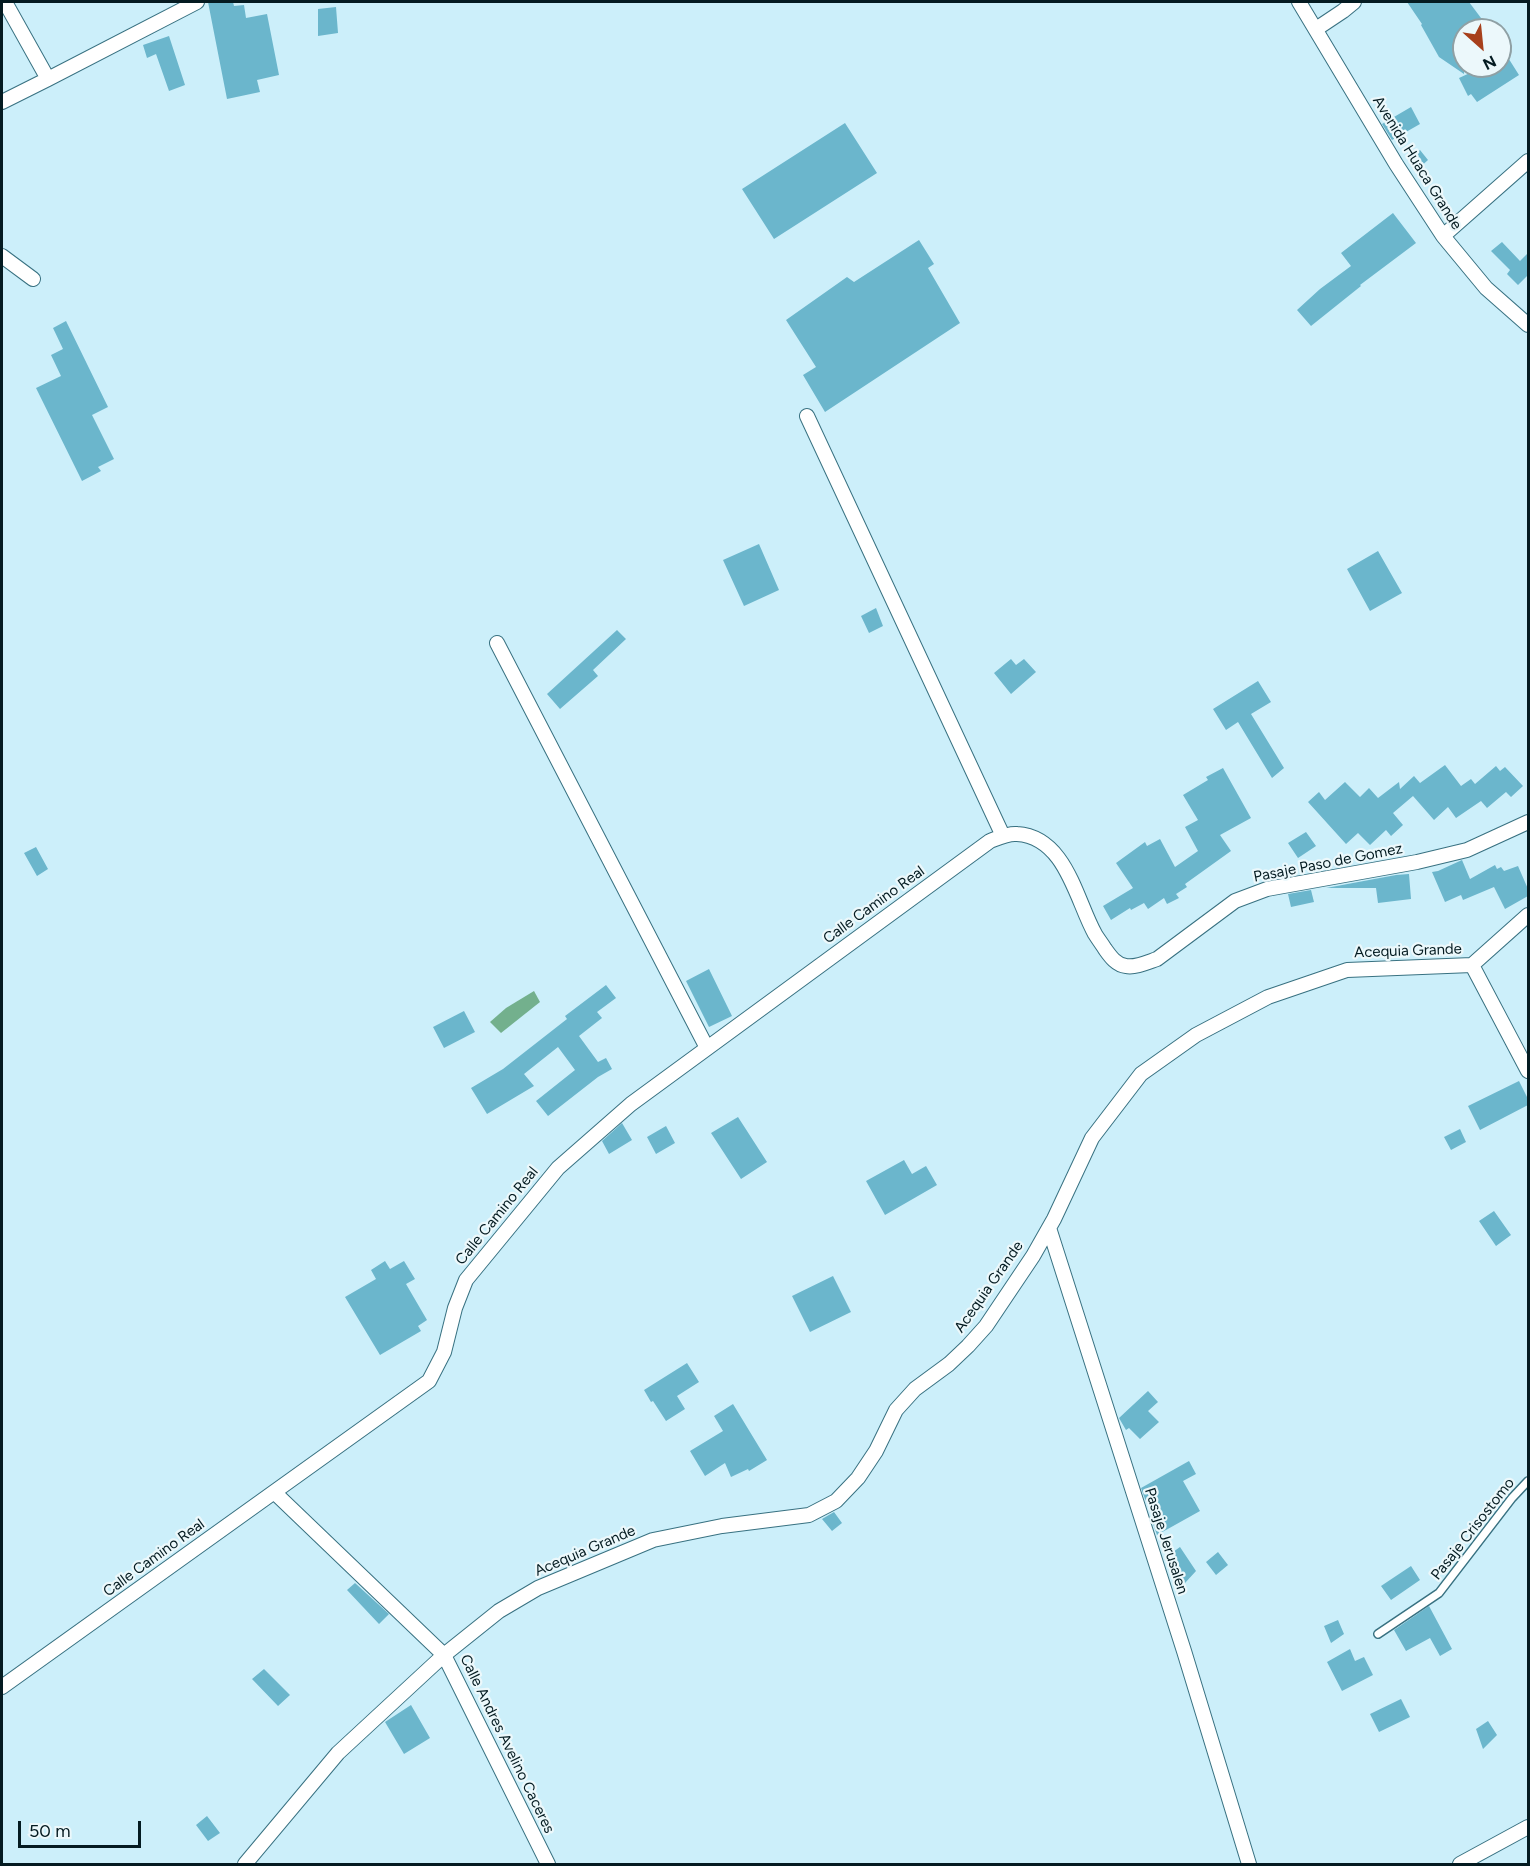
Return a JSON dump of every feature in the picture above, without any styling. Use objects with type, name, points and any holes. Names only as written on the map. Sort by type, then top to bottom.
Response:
[{"type":"street","points":[[5,2],[48,79]]},
{"type":"street","points":[[2,102],[198,2]]},
{"type":"street","name":"Avenida Huaca Grande","points":[[1299,2],[1396,164],[1443,236],[1486,288],[1528,325]]},
{"type":"street","points":[[1316,29],[1354,2]]},
{"type":"street","points":[[1443,236],[1528,161]]},
{"type":"street","points":[[2,256],[33,279]]},
{"type":"street","points":[[807,416],[1002,836]]},
{"type":"street","points":[[497,643],[707,1048]]},
{"type":"street","name":"Pasaje Paso de Gomez","points":[[1002,836],[1017,834],[1034,839],[1052,851],[1065,867],[1095,934],[1113,960],[1126,966],[1142,964],[1157,958],[1235,901],[1267,889],[1467,850],[1528,822]]},
{"type":"street","name":"Calle Camino Real","points":[[2,1687],[429,1381],[444,1352],[455,1308],[466,1280],[558,1168],[631,1104],[990,841],[1002,836]]},
{"type":"street","name":"Acequia Grande","points":[[245,1864],[338,1753],[444,1654],[499,1611],[538,1588],[653,1540],[722,1526],[809,1515],[836,1501],[858,1479],[876,1451],[896,1410],[915,1389],[949,1364],[986,1326],[1049,1228],[1092,1138],[1141,1074],[1196,1035],[1268,997],[1347,970],[1472,965],[1528,915]]},
{"type":"street","points":[[1472,965],[1528,1071]]},
{"type":"street","name":"Pasaje Jerusalen","points":[[1049,1228],[1184,1651],[1249,1864]]},
{"type":"street","name":"Calle Andres Avelino Caceres","points":[[274,1492],[444,1654],[548,1864]]},
{"type":"street","points":[[1460,1864],[1528,1827]]},
{"type":"lane","name":"Pasaje Crisostomo","points":[[1378,1634],[1439,1593],[1512,1498],[1528,1481]]},
{"type":"shaded area","points":[[534,991],[540,1002],[501,1033],[490,1022],[506,1008]]},
{"type":"building","points":[[208,2],[233,2],[234,6],[244,5],[246,18],[267,14],[279,75],[257,80],[260,92],[227,99]]},
{"type":"building","points":[[1407,2],[1469,2],[1481,18],[1452,18],[1452,66],[1439,57],[1422,24]]},
{"type":"building","points":[[336,7],[338,33],[318,36],[318,9]]},
{"type":"building","points":[[169,36],[185,85],[169,91],[156,54],[147,58],[143,45]]},
{"type":"building","points":[[1512,64],[1519,75],[1477,102],[1471,94],[1468,96],[1459,78],[1512,78]]},
{"type":"building","points":[[1411,107],[1420,124],[1392,140],[1382,124]]},
{"type":"building","points":[[845,123],[877,173],[774,239],[742,189]]},
{"type":"building","points":[[1420,150],[1428,160],[1419,168],[1410,158]]},
{"type":"building","points":[[1393,213],[1416,243],[1311,326],[1297,310],[1351,266],[1341,253]]},
{"type":"building","points":[[919,240],[934,264],[928,268],[960,323],[825,412],[803,375],[816,367],[786,320],[847,277],[854,282]]},
{"type":"building","points":[[1502,242],[1520,261],[1528,253],[1528,275],[1518,285],[1507,274],[1510,270],[1491,251]]},
{"type":"building","points":[[66,321],[108,407],[92,415],[114,459],[98,467],[101,471],[82,481],[36,388],[61,376],[51,355],[63,349],[53,328]]},
{"type":"building","points":[[759,544],[779,590],[744,606],[723,560]]},
{"type":"building","points":[[1378,551],[1402,593],[1370,611],[1347,569]]},
{"type":"building","points":[[876,608],[883,626],[869,633],[861,616]]},
{"type":"building","points":[[617,630],[626,639],[593,670],[598,676],[560,709],[547,694]]},
{"type":"building","points":[[1011,659],[1016,665],[1024,659],[1036,672],[1011,694],[994,673]]},
{"type":"building","points":[[1258,681],[1271,702],[1251,714],[1284,768],[1272,778],[1238,722],[1226,730],[1213,709]]},
{"type":"building","points":[[1445,765],[1461,786],[1471,779],[1475,784],[1496,766],[1500,771],[1505,767],[1523,786],[1511,797],[1506,792],[1487,808],[1481,801],[1456,818],[1448,807],[1434,820],[1413,796],[1393,813],[1403,825],[1391,836],[1386,830],[1370,845],[1358,833],[1346,844],[1308,802],[1319,792],[1325,800],[1345,782],[1360,797],[1369,788],[1378,798],[1399,782],[1400,789],[1414,776],[1420,783]]},
{"type":"building","points":[[1223,768],[1251,818],[1220,835],[1231,851],[1185,884],[1187,887],[1176,894],[1179,898],[1167,904],[1164,898],[1148,909],[1144,903],[1131,910],[1130,908],[1111,920],[1103,906],[1133,888],[1116,863],[1145,842],[1147,846],[1160,839],[1175,867],[1198,851],[1185,827],[1198,820],[1183,795],[1208,780],[1206,777]]},
{"type":"building","points":[[1306,832],[1316,846],[1298,858],[1288,843]]},
{"type":"building","points":[[36,847],[48,869],[37,876],[24,853]]},
{"type":"building","points":[[1462,860],[1470,879],[1495,865],[1497,869],[1501,867],[1504,871],[1518,866],[1528,889],[1528,896],[1505,909],[1494,887],[1463,900],[1461,895],[1445,902],[1432,872]]},
{"type":"building","points":[[1409,874],[1411,899],[1378,903],[1376,888],[1326,888],[1396,875]]},
{"type":"building","points":[[1311,890],[1314,902],[1291,907],[1288,894]]},
{"type":"building","points":[[709,969],[732,1016],[709,1027],[686,981]]},
{"type":"building","points":[[606,985],[616,998],[597,1012],[602,1018],[579,1036],[598,1062],[606,1058],[612,1069],[598,1077],[548,1116],[536,1101],[575,1070],[558,1047],[524,1074],[534,1086],[487,1114],[471,1088],[503,1069],[567,1019],[565,1016]]},
{"type":"building","points":[[464,1011],[475,1032],[444,1048],[433,1027]]},
{"type":"building","points":[[1519,1081],[1528,1099],[1528,1105],[1480,1130],[1468,1106]]},
{"type":"building","points":[[738,1117],[767,1162],[741,1179],[711,1133]]},
{"type":"building","points":[[622,1123],[632,1140],[609,1154],[602,1141]]},
{"type":"building","points":[[666,1126],[675,1143],[656,1154],[647,1137]]},
{"type":"building","points":[[1460,1129],[1466,1142],[1451,1150],[1444,1137]]},
{"type":"building","points":[[904,1160],[912,1174],[926,1166],[937,1185],[885,1215],[866,1181]]},
{"type":"building","points":[[1494,1211],[1511,1235],[1496,1246],[1479,1221]]},
{"type":"building","points":[[385,1261],[390,1269],[404,1261],[415,1279],[406,1284],[427,1320],[418,1326],[421,1331],[380,1355],[345,1297],[376,1279],[371,1270]]},
{"type":"building","points":[[833,1276],[851,1312],[810,1332],[792,1296]]},
{"type":"building","points":[[687,1363],[699,1382],[677,1396],[685,1409],[666,1421],[644,1390]]},
{"type":"building","points":[[1148,1391],[1158,1402],[1148,1411],[1159,1422],[1140,1439],[1129,1428],[1126,1430],[1119,1418]]},
{"type":"building","points":[[733,1404],[767,1460],[749,1471],[748,1469],[731,1477],[725,1463],[705,1476],[690,1451],[723,1431],[714,1416]]},
{"type":"building","points":[[1189,1461],[1196,1474],[1183,1481],[1200,1511],[1157,1535],[1152,1521],[1156,1518],[1141,1488]]},
{"type":"building","points":[[834,1512],[842,1523],[832,1531],[822,1519]]},
{"type":"building","points":[[1180,1547],[1196,1571],[1185,1583],[1166,1557]]},
{"type":"building","points":[[1218,1552],[1228,1565],[1216,1575],[1206,1562]]},
{"type":"building","points":[[1411,1566],[1420,1580],[1391,1600],[1381,1586]]},
{"type":"building","points":[[355,1583],[389,1614],[379,1624],[347,1590]]},
{"type":"building","points":[[1429,1606],[1452,1649],[1440,1656],[1430,1638],[1406,1651],[1394,1630]]},
{"type":"building","points":[[1338,1620],[1344,1634],[1331,1643],[1324,1626]]},
{"type":"building","points":[[1350,1649],[1355,1661],[1364,1657],[1373,1675],[1342,1691],[1327,1662]]},
{"type":"building","points":[[264,1669],[290,1695],[278,1706],[252,1679]]},
{"type":"building","points":[[1401,1699],[1410,1717],[1379,1732],[1370,1714]]},
{"type":"building","points":[[411,1705],[430,1738],[404,1754],[385,1722]]},
{"type":"building","points":[[1488,1721],[1497,1735],[1483,1749],[1476,1729]]},
{"type":"building","points":[[207,1816],[220,1833],[208,1841],[196,1825]]}]
